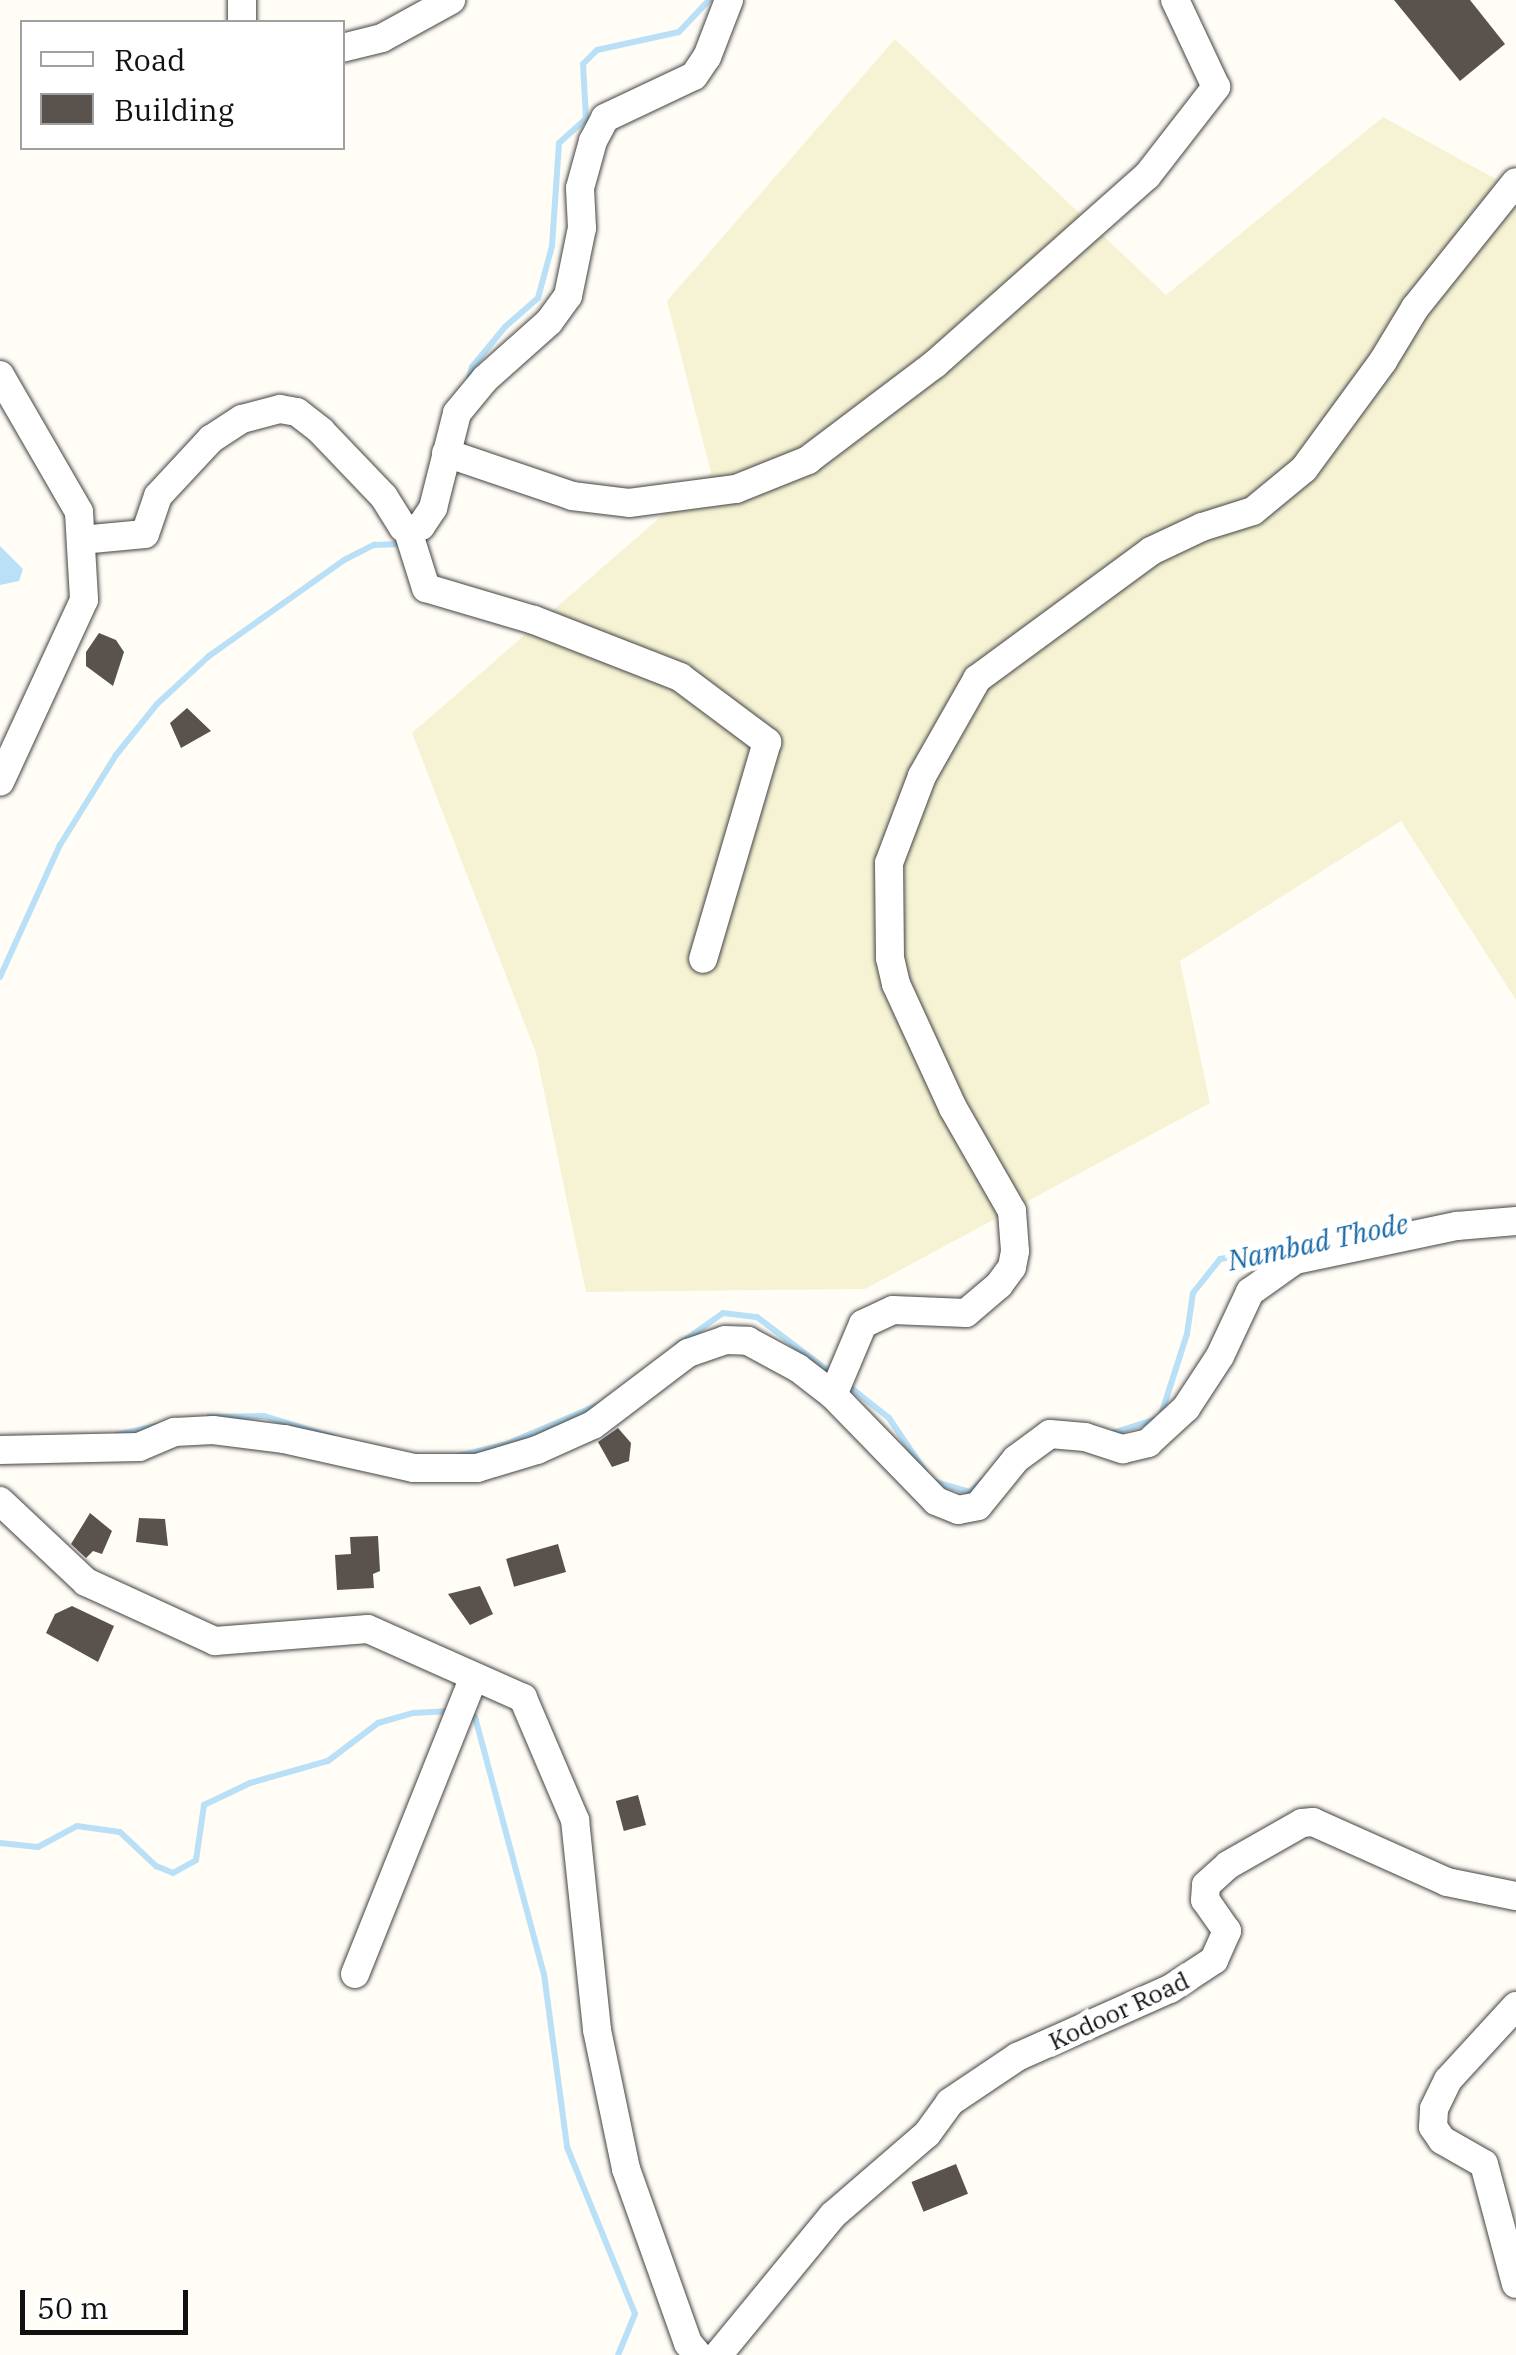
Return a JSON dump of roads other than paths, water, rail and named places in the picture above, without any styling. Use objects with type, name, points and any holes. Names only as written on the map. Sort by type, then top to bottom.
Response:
[{"type":"street","points":[[345,47],[382,38],[450,0]]},
{"type":"street","points":[[401,521],[430,518],[457,412],[485,379],[549,322],[568,296],[582,228],[580,188],[593,141],[606,118],[694,76],[708,57],[729,0]]},
{"type":"street","points":[[446,453],[572,496],[629,503],[736,489],[808,460],[935,364],[1147,176],[1216,87],[1175,0]]},
{"type":"street","points":[[833,1394],[863,1324],[894,1310],[966,1313],[988,1296],[1012,1267],[1012,1211],[953,1108],[896,984],[890,958],[888,864],[922,776],[977,679],[1151,552],[1202,527],[1253,512],[1304,469],[1383,361],[1415,308],[1516,182]]},
{"type":"street","points":[[0,375],[79,512],[84,600],[0,782]]},
{"type":"street","points":[[81,540],[145,534],[158,496],[212,439],[242,419],[280,409],[297,412],[321,431],[401,521],[426,588],[534,620],[680,677],[767,742],[703,959]]},
{"type":"street","points":[[0,1450],[138,1447],[175,1432],[213,1430],[284,1439],[414,1468],[477,1468],[537,1450],[593,1425],[688,1353],[726,1340],[748,1341],[798,1368],[833,1394],[936,1501],[958,1510],[978,1506],[1016,1459],[1050,1434],[1085,1437],[1123,1449],[1148,1442],[1186,1408],[1250,1292],[1296,1260],[1456,1226],[1516,1221]]},
{"type":"street","points":[[0,1500],[86,1582],[215,1641],[368,1629],[523,1698],[574,1820],[597,2030],[626,2169],[685,2351]]},
{"type":"street","points":[[354,1974],[474,1676]]},
{"type":"street","name":"Kodoor Road","points":[[718,2355],[832,2215],[927,2134],[950,2102],[1017,2058],[1170,1990],[1214,1960],[1227,1931],[1205,1900],[1206,1885],[1228,1865],[1302,1823],[1313,1822],[1447,1882],[1516,1896]]},
{"type":"street","points":[[1516,2006],[1448,2080],[1434,2108],[1433,2127],[1442,2140],[1484,2164],[1516,2284]]},
{"type":"water","points":[[0,546],[23,569],[19,581],[0,585]]},
{"type":"waterway","points":[[468,382],[472,367],[505,327],[538,298],[552,246],[559,143],[586,119],[583,64],[597,50],[679,32],[709,0]]},
{"type":"waterway","points":[[0,977],[60,845],[116,755],[157,704],[209,656],[344,560],[374,545],[402,544]]},
{"type":"waterway","name":"Nambad Thode","points":[[1365,1232],[1386,1224],[1411,1222]]},
{"type":"waterway","name":"Nambad Thode","points":[[1109,1434],[1160,1418],[1187,1334],[1193,1293],[1220,1259],[1299,1246]]},
{"type":"waterway","name":"Nambad Thode","points":[[678,1345],[723,1313],[757,1317],[835,1376]]},
{"type":"waterway","name":"Nambad Thode","points":[[845,1383],[889,1418],[926,1473]]},
{"type":"waterway","name":"Nambad Thode","points":[[458,1456],[507,1444],[601,1404]]},
{"type":"waterway","name":"Nambad Thode","points":[[209,1417],[264,1416],[333,1437]]},
{"type":"waterway","name":"Nambad Thode","points":[[116,1435],[157,1426]]},
{"type":"waterway","name":"Nambad Thode","points":[[935,1482],[970,1492],[982,1481]]},
{"type":"waterway","points":[[0,1843],[38,1847],[77,1826],[120,1832],[156,1866],[173,1873],[196,1860],[204,1805],[250,1783],[328,1761],[378,1723],[413,1713],[450,1711]]},
{"type":"waterway","points":[[467,1715],[475,1717],[544,1974],[567,2147],[635,2314],[618,2355]]}]
